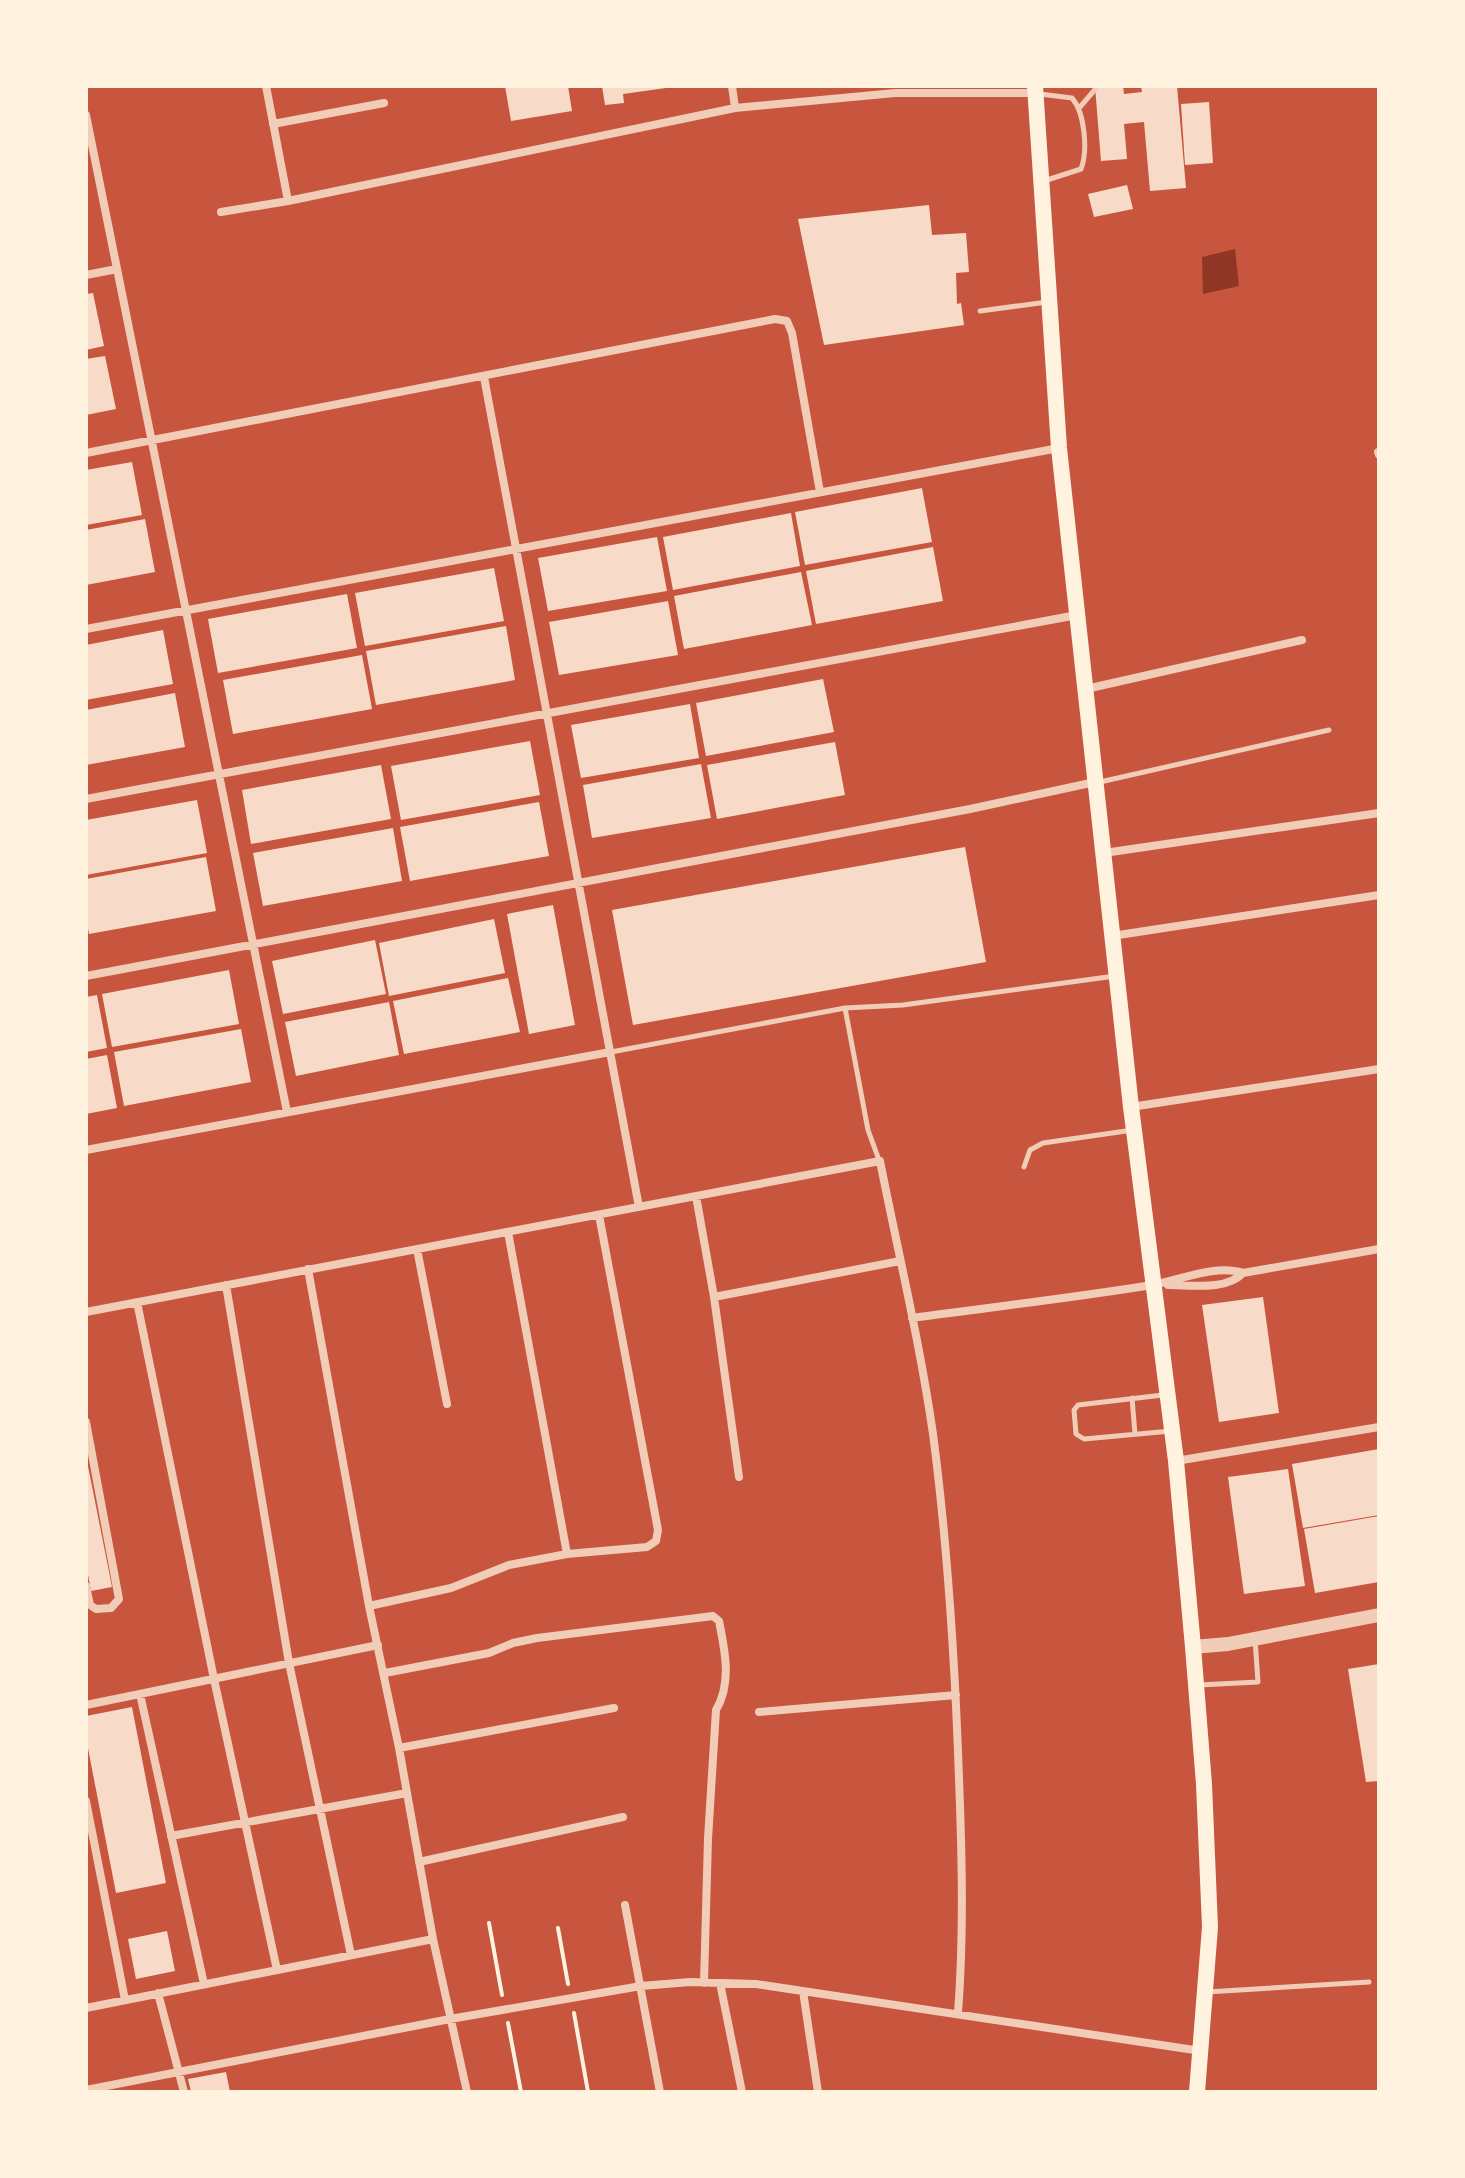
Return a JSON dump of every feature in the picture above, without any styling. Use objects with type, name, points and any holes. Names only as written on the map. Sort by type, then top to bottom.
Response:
[{"type":"main road","points":[[1035,90],[1059,448],[1131,1107],[1176,1461],[1193,1647],[1204,1784],[1210,1927],[1197,2092]]},
{"type":"street","points":[[266,86],[288,201]]},
{"type":"street","points":[[732,86],[735,108]]},
{"type":"street","points":[[221,212],[288,201],[735,108],[895,93],[1035,90]]},
{"type":"street","points":[[273,124],[384,103]]},
{"type":"street","points":[[86,115],[287,1112]]},
{"type":"street","points":[[86,275],[117,269]]},
{"type":"street","points":[[86,453],[775,319],[787,321],[792,333],[820,492]]},
{"type":"street","points":[[484,377],[639,1207]]},
{"type":"street","points":[[86,629],[1059,448]]},
{"type":"street","points":[[86,799],[1077,615]]},
{"type":"street","points":[[1085,689],[1302,640]]},
{"type":"street","points":[[86,976],[1095,782]]},
{"type":"street","points":[[1103,853],[1379,813]]},
{"type":"street","points":[[1112,936],[1379,895]]},
{"type":"street","points":[[86,1150],[610,1052]]},
{"type":"street","points":[[1131,1107],[1379,1069]]},
{"type":"street","points":[[86,1312],[880,1161],[932,1431],[944,1529],[956,1695],[962,1868],[962,1965],[958,2013]]},
{"type":"street","points":[[696,1196],[714,1297],[739,1477]]},
{"type":"street","points":[[369,1606],[451,1588],[509,1565],[567,1554],[647,1547],[656,1541],[658,1530],[599,1215]]},
{"type":"street","points":[[508,1232],[567,1554]]},
{"type":"street","points":[[417,1249],[447,1404]]},
{"type":"street","points":[[912,1318],[1155,1284],[1202,1286],[1236,1281],[1243,1273],[1379,1249]]},
{"type":"street","points":[[714,1297],[900,1261]]},
{"type":"street","points":[[308,1269],[433,1939],[467,2092]]},
{"type":"street","points":[[226,1285],[289,1663],[351,1955]]},
{"type":"street","points":[[137,1302],[277,1970]]},
{"type":"street","points":[[86,1422],[119,1599],[111,1608],[96,1609],[90,1605],[86,1586]]},
{"type":"street","points":[[1176,1461],[1379,1427]]},
{"type":"street","points":[[1193,1647],[1379,1615]]},
{"type":"street","points":[[385,1673],[489,1653],[513,1643],[563,1633],[713,1616],[719,1621],[726,1672],[724,1696],[716,1710],[704,1983]]},
{"type":"street","points":[[86,1705],[378,1645]]},
{"type":"street","points":[[140,1694],[204,1984]]},
{"type":"street","points":[[759,1712],[956,1695]]},
{"type":"street","points":[[399,1748],[614,1708]]},
{"type":"street","points":[[171,1836],[407,1793]]},
{"type":"street","points":[[86,1801],[125,2000]]},
{"type":"street","points":[[419,1862],[623,1817]]},
{"type":"street","points":[[625,1905],[660,2092]]},
{"type":"street","points":[[86,2008],[433,1939]]},
{"type":"street","points":[[86,2090],[450,2019],[641,1986],[704,1983],[756,1984],[1201,2051]]},
{"type":"street","points":[[720,1983],[742,2092]]},
{"type":"street","points":[[803,1991],[818,2092]]},
{"type":"street","points":[[158,1993],[184,2092]]},
{"type":"lane","points":[[1080,107],[1098,86]]},
{"type":"lane","points":[[1035,90],[1072,98],[1080,107],[1085,159],[1081,169],[1041,182]]},
{"type":"lane","points":[[980,311],[1048,302]]},
{"type":"lane","points":[[1095,782],[1329,730]]},
{"type":"lane","points":[[610,1052],[845,1008],[903,1005],[1116,976]]},
{"type":"lane","points":[[845,1008],[868,1130],[880,1161]]},
{"type":"lane","points":[[1024,1167],[1030,1150],[1043,1143],[1134,1129]]},
{"type":"lane","points":[[1168,1394],[1075,1406],[1076,1434],[1084,1439],[1172,1431]]},
{"type":"lane","points":[[1132,1398],[1135,1434]]},
{"type":"lane","points":[[1196,1686],[1258,1682],[1255,1638]]},
{"type":"lane","points":[[1206,1992],[1369,1982]]},
{"type":"shaded area","points":[[1235,249],[1239,286],[1203,294],[1202,257]]},
{"type":"building","points":[[505,86],[568,86],[572,111],[511,121]]},
{"type":"building","points":[[602,86],[666,88],[623,94],[624,103],[605,105]]},
{"type":"building","points":[[1095,86],[1123,86],[1124,94],[1142,92],[1141,86],[1177,86],[1186,188],[1150,191],[1144,122],[1124,124],[1127,159],[1101,161]]},
{"type":"building","points":[[1209,102],[1213,163],[1185,165],[1181,104]]},
{"type":"building","points":[[1127,185],[1133,209],[1094,217],[1088,194]]},
{"type":"building","points":[[929,205],[932,235],[966,233],[969,272],[956,273],[957,304],[961,303],[964,325],[824,345],[798,219]]},
{"type":"building","points":[[93,293],[104,346],[86,350],[86,294]]},
{"type":"building","points":[[105,356],[116,409],[86,415],[86,359]]},
{"type":"building","points":[[132,462],[142,515],[86,525],[86,470]]},
{"type":"building","points":[[922,488],[932,542],[805,565],[795,512]]},
{"type":"building","points":[[791,513],[800,566],[673,590],[663,537]]},
{"type":"building","points":[[145,519],[155,572],[86,585],[86,530]]},
{"type":"building","points":[[657,537],[667,591],[548,611],[538,558]]},
{"type":"building","points":[[933,547],[943,601],[816,624],[806,571]]},
{"type":"building","points":[[494,568],[504,621],[365,646],[355,593]]},
{"type":"building","points":[[801,572],[812,625],[684,649],[674,596]]},
{"type":"building","points":[[347,594],[357,648],[218,673],[208,619]]},
{"type":"building","points":[[668,601],[678,655],[559,675],[549,622]]},
{"type":"building","points":[[506,626],[515,680],[376,705],[366,651]]},
{"type":"building","points":[[163,630],[173,684],[86,700],[86,645]]},
{"type":"building","points":[[362,655],[372,709],[233,734],[223,680]]},
{"type":"building","points":[[823,679],[834,732],[706,756],[696,703]]},
{"type":"building","points":[[175,693],[185,747],[86,765],[86,710]]},
{"type":"building","points":[[690,704],[699,758],[581,778],[571,725]]},
{"type":"building","points":[[530,741],[540,795],[401,820],[391,766]]},
{"type":"building","points":[[835,742],[845,795],[717,819],[707,765]]},
{"type":"building","points":[[701,764],[711,818],[592,838],[583,785]]},
{"type":"building","points":[[381,765],[391,819],[251,844],[242,790]]},
{"type":"building","points":[[197,800],[207,853],[86,875],[86,820]]},
{"type":"building","points":[[539,802],[549,856],[410,881],[400,827]]},
{"type":"building","points":[[393,828],[402,881],[263,906],[253,853]]},
{"type":"building","points":[[965,847],[986,962],[633,1025],[612,910]]},
{"type":"building","points":[[206,857],[216,911],[89,934],[86,879]]},
{"type":"building","points":[[553,905],[575,1025],[529,1034],[507,914]]},
{"type":"building","points":[[494,919],[505,973],[389,996],[379,943]]},
{"type":"building","points":[[375,940],[386,994],[283,1014],[272,961]]},
{"type":"building","points":[[229,970],[239,1024],[112,1047],[102,994]]},
{"type":"building","points":[[508,978],[520,1032],[404,1054],[393,1001]]},
{"type":"building","points":[[97,995],[107,1048],[86,1052],[86,997]]},
{"type":"building","points":[[389,1002],[399,1055],[296,1076],[285,1022]]},
{"type":"building","points":[[241,1029],[251,1082],[124,1106],[114,1052]]},
{"type":"building","points":[[107,1055],[117,1108],[86,1114],[86,1059]]},
{"type":"building","points":[[1263,1297],[1279,1413],[1219,1422],[1202,1305]]},
{"type":"building","points":[[1379,1449],[1379,1515],[1303,1528],[1292,1464]]},
{"type":"building","points":[[86,1456],[112,1587],[91,1591],[86,1564]]},
{"type":"building","points":[[1288,1469],[1305,1586],[1244,1594],[1228,1477]]},
{"type":"building","points":[[1379,1516],[1379,1582],[1315,1593],[1304,1529]]},
{"type":"building","points":[[1379,1664],[1379,1781],[1366,1782],[1348,1669]]},
{"type":"building","points":[[132,1707],[166,1883],[116,1893],[86,1738],[86,1716]]},
{"type":"building","points":[[167,1931],[175,1971],[136,1979],[128,1939]]},
{"type":"building","points":[[226,2072],[230,2092],[191,2092],[188,2079]]}]
